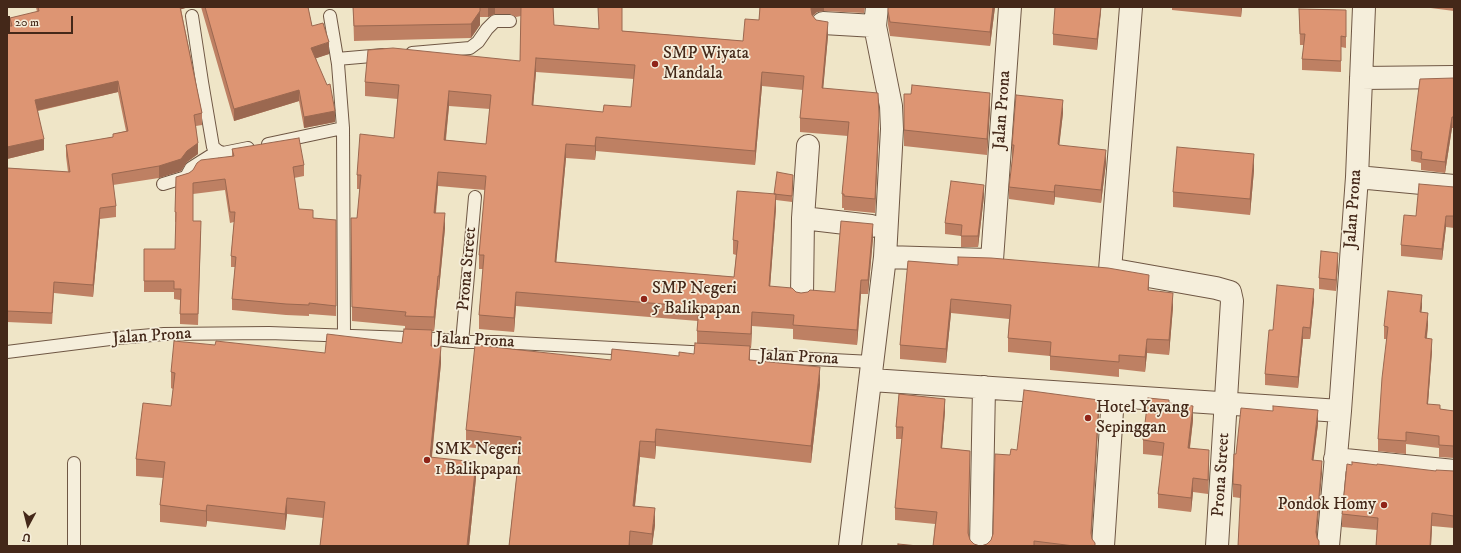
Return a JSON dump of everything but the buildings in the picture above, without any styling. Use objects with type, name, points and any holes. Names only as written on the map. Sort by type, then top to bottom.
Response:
[{"type":"street","name":"Jalan Prona","points":[[992,260],[1010,7]]},
{"type":"street","points":[[1110,270],[1131,7]]},
{"type":"street","name":"Jalan Prona","points":[[1328,546],[1340,411],[1357,177],[1364,7]]},
{"type":"street","points":[[824,23],[876,16],[891,106],[892,129],[885,257],[850,546]]},
{"type":"street","points":[[1361,78],[1454,77]]},
{"type":"street","points":[[802,295],[803,218],[808,146]]},
{"type":"street","points":[[1357,177],[1454,186]]},
{"type":"street","points":[[803,218],[886,227]]},
{"type":"street","points":[[885,257],[1015,262]]},
{"type":"street","points":[[1086,268],[1110,270],[1216,288],[1230,292],[1232,301],[1226,403]]},
{"type":"street","name":"Jalan Prona","points":[[872,371],[984,387],[1340,411]]},
{"type":"street","points":[[981,546],[984,387]]},
{"type":"street","points":[[1104,546],[1113,396]]},
{"type":"street","name":"Prona Street","points":[[1217,546],[1226,403]]},
{"type":"street","points":[[1335,459],[1454,471]]},
{"type":"lane","points":[[192,16],[213,147],[218,151],[223,153],[343,128]]},
{"type":"lane","points":[[330,16],[337,59],[343,128],[344,335]]},
{"type":"lane","points":[[337,59],[470,48],[478,42],[495,21],[510,20]]},
{"type":"lane","points":[[163,184],[186,177],[191,168],[218,151]]},
{"type":"lane","name":"Prona Street","points":[[462,342],[475,197]]},
{"type":"lane","name":"Jalan Prona","points":[[7,352],[118,338],[164,334],[269,333],[436,339],[462,342],[497,342],[872,371]]},
{"type":"lane","points":[[74,463],[74,546]]},
{"type":"place","name":"SMP Wiyata Mandala","points":[[655,64]]},
{"type":"place","name":"SMP Negeri 5 Balikpapan","points":[[644,299]]},
{"type":"place","name":"Hotel Yayang Sepinggan","points":[[1088,418]]},
{"type":"place","name":"SMK Negeri 1 Balikpapan","points":[[427,460]]},
{"type":"place","name":"Pondok Homy","points":[[1384,505]]}]
